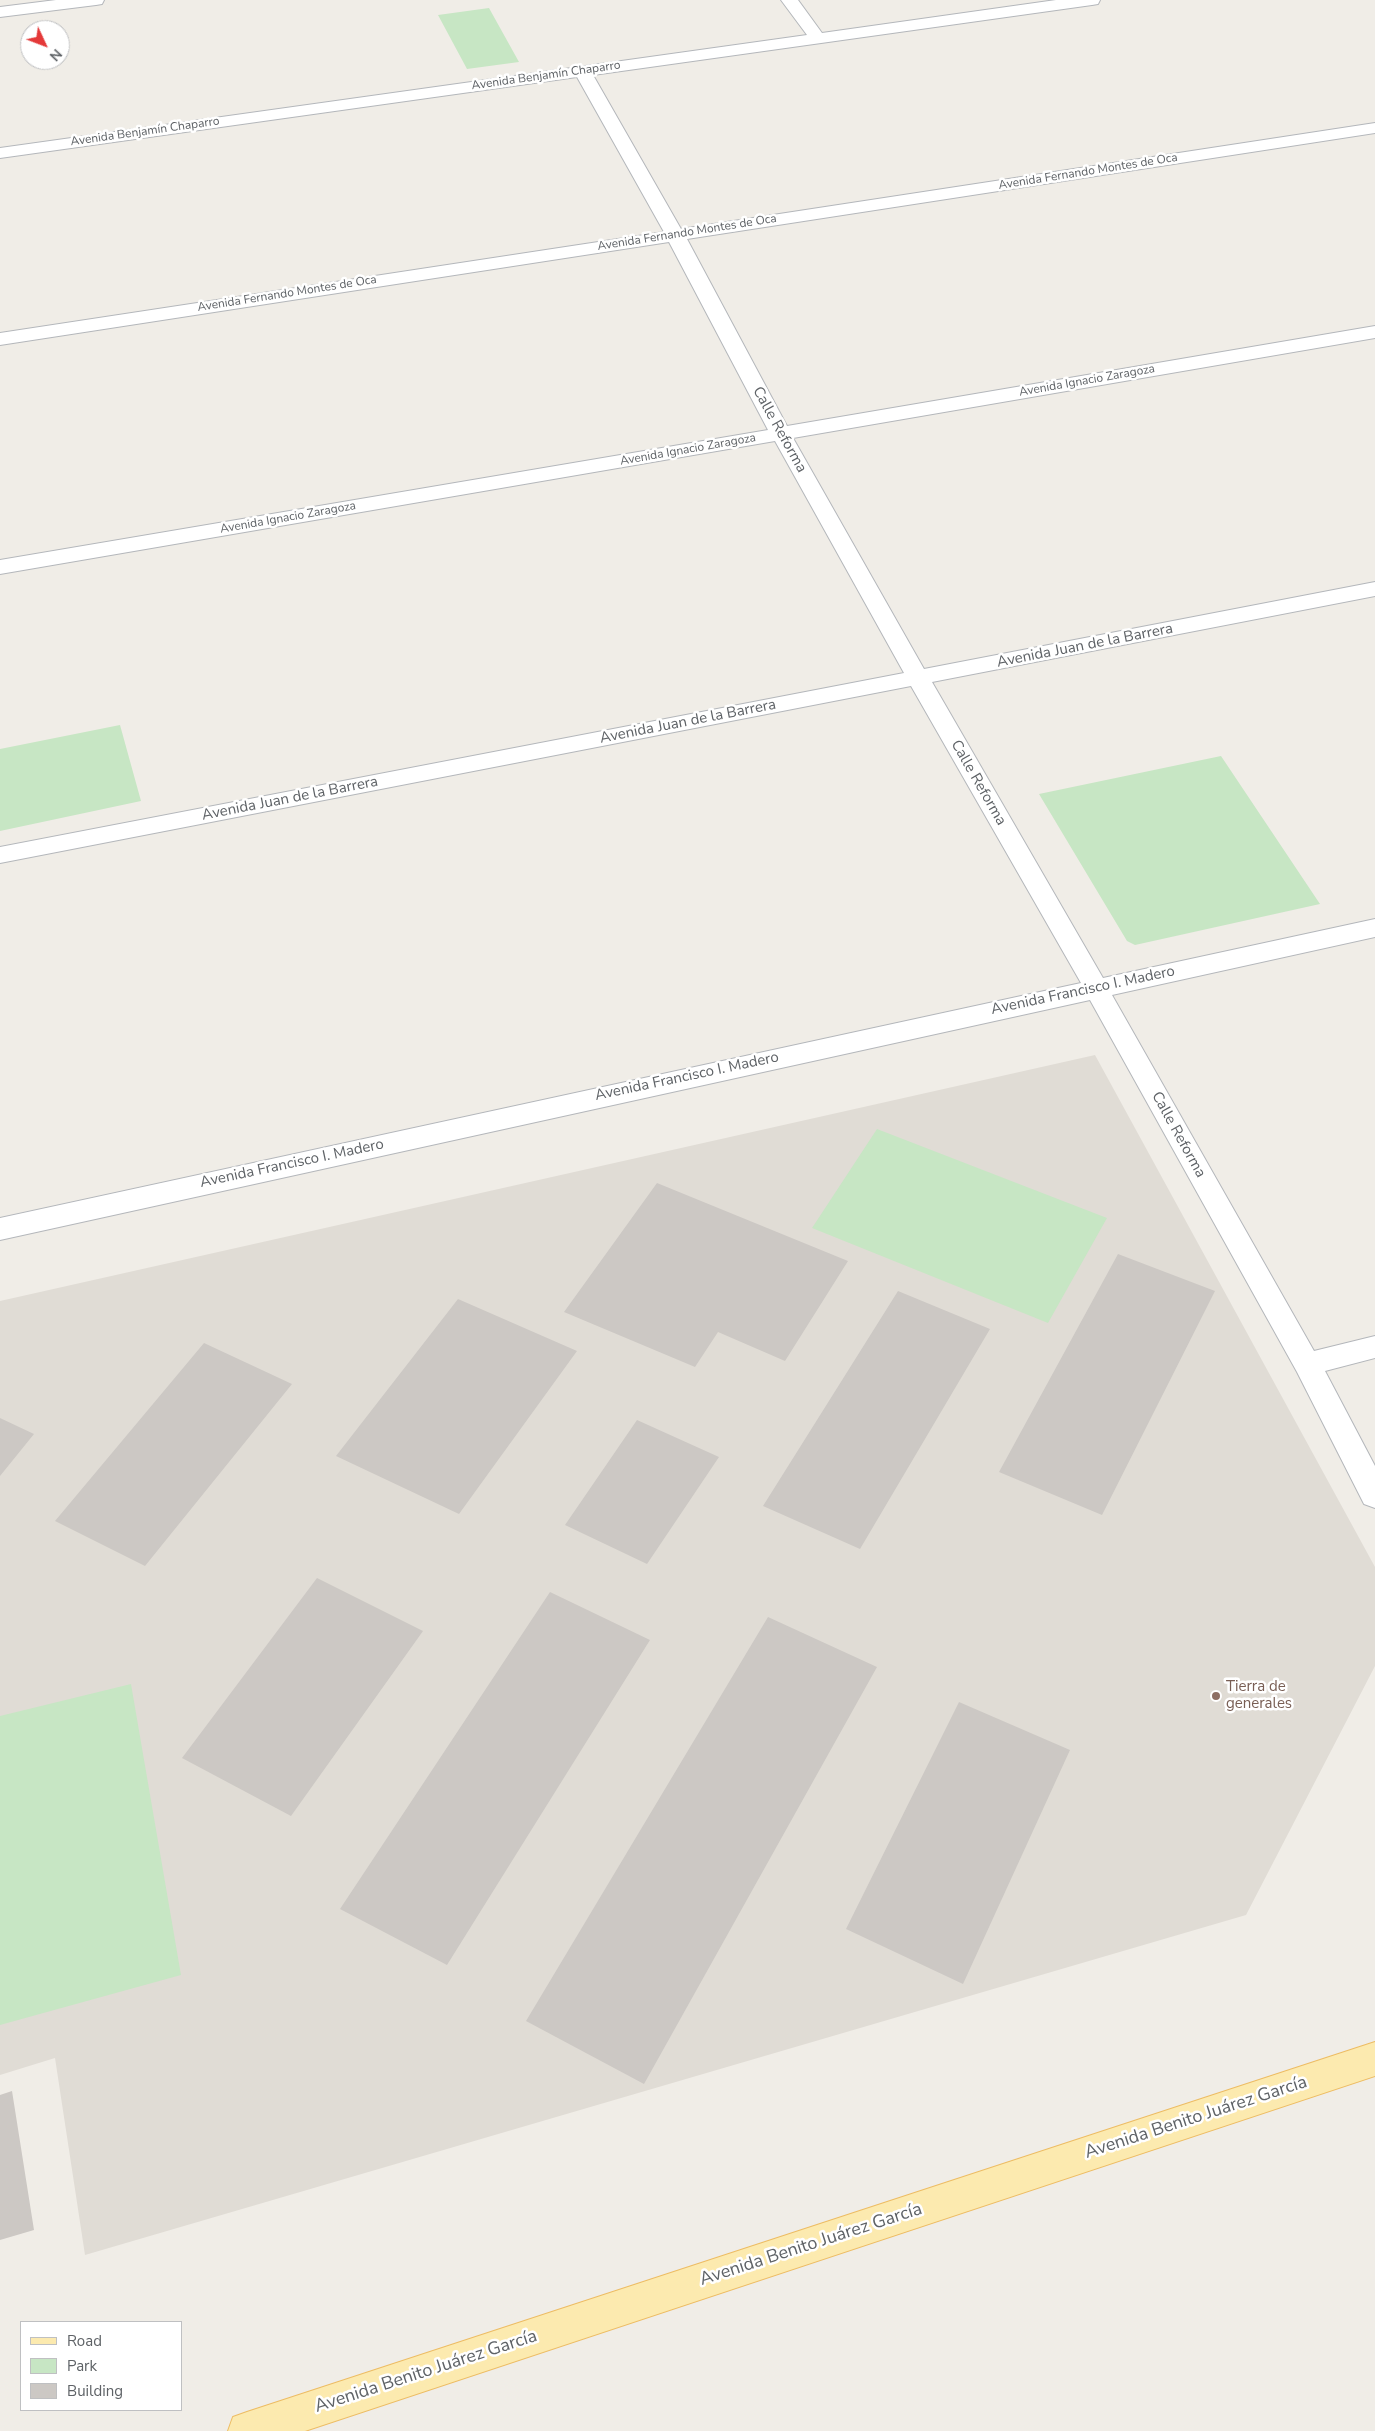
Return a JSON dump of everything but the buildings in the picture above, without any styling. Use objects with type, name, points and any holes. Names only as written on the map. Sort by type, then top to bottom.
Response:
[{"type":"main road","name":"Avenida Benito Juárez García","points":[[247,2431],[1375,2059]]},
{"type":"street","points":[[0,12],[96,0]]},
{"type":"street","points":[[789,0],[817,37]]},
{"type":"street","name":"Avenida Benjamín Chaparro","points":[[0,153],[817,37],[1092,0]]},
{"type":"street","name":"Calle Reforma","points":[[582,70],[675,235],[781,434],[1307,1364],[1375,1495]]},
{"type":"street","name":"Avenida Fernando Montes de Oca","points":[[0,339],[1375,128]]},
{"type":"street","name":"Avenida Ignacio Zaragoza","points":[[0,567],[1375,332]]},
{"type":"street","name":"Avenida Juan de la Barrera","points":[[0,855],[1375,589]]},
{"type":"street","name":"Avenida Francisco I. Madero","points":[[0,1229],[1375,928]]},
{"type":"street","points":[[1307,1364],[1375,1347]]},
{"type":"shaded area","points":[[1095,1055],[1375,1567],[1375,1666],[1246,1915],[85,2255],[55,2058],[0,2075],[0,1301]]},
{"type":"green space","points":[[489,8],[519,62],[467,69],[438,15]]},
{"type":"green space","points":[[120,725],[141,801],[0,831],[0,749]]},
{"type":"green space","points":[[1221,756],[1320,904],[1135,945],[1127,941],[1039,794]]},
{"type":"green space","points":[[877,1129],[1107,1218],[1048,1323],[812,1228]]},
{"type":"green space","points":[[131,1684],[181,1975],[0,2025],[0,1716]]},
{"type":"place","name":"Tierra de generales","points":[[1216,1696]]}]
